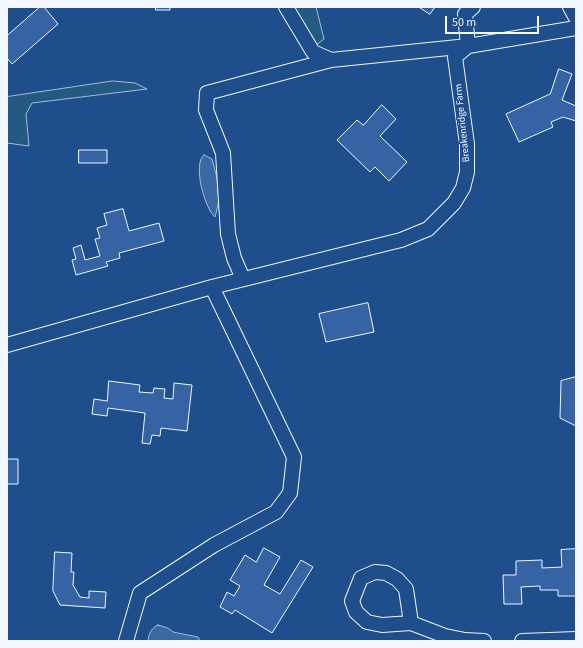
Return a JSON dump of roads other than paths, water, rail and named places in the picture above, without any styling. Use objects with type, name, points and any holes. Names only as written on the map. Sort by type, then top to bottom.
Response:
[{"type":"street","points":[[286,7],[313,52],[331,60]]},
{"type":"street","points":[[468,46],[465,14],[473,7]]},
{"type":"street","points":[[570,7],[576,18]]},
{"type":"street","points":[[243,279],[234,258],[228,234],[223,153],[206,110],[207,93],[331,60],[468,46],[576,28]]},
{"type":"street","name":"Breakenridge Farm","points":[[7,345],[212,287],[401,240],[428,229],[445,214],[454,203],[463,188],[467,172],[467,144],[455,57],[468,46]]},
{"type":"street","points":[[126,641],[140,593],[214,545],[276,512],[290,493],[294,457],[212,287]]},
{"type":"street","points":[[412,623],[406,589],[397,579],[386,573],[375,572],[361,578],[352,601],[356,612],[367,622],[382,625],[412,623],[445,636],[465,640],[484,641]]},
{"type":"street","points":[[522,641],[576,639]]}]
